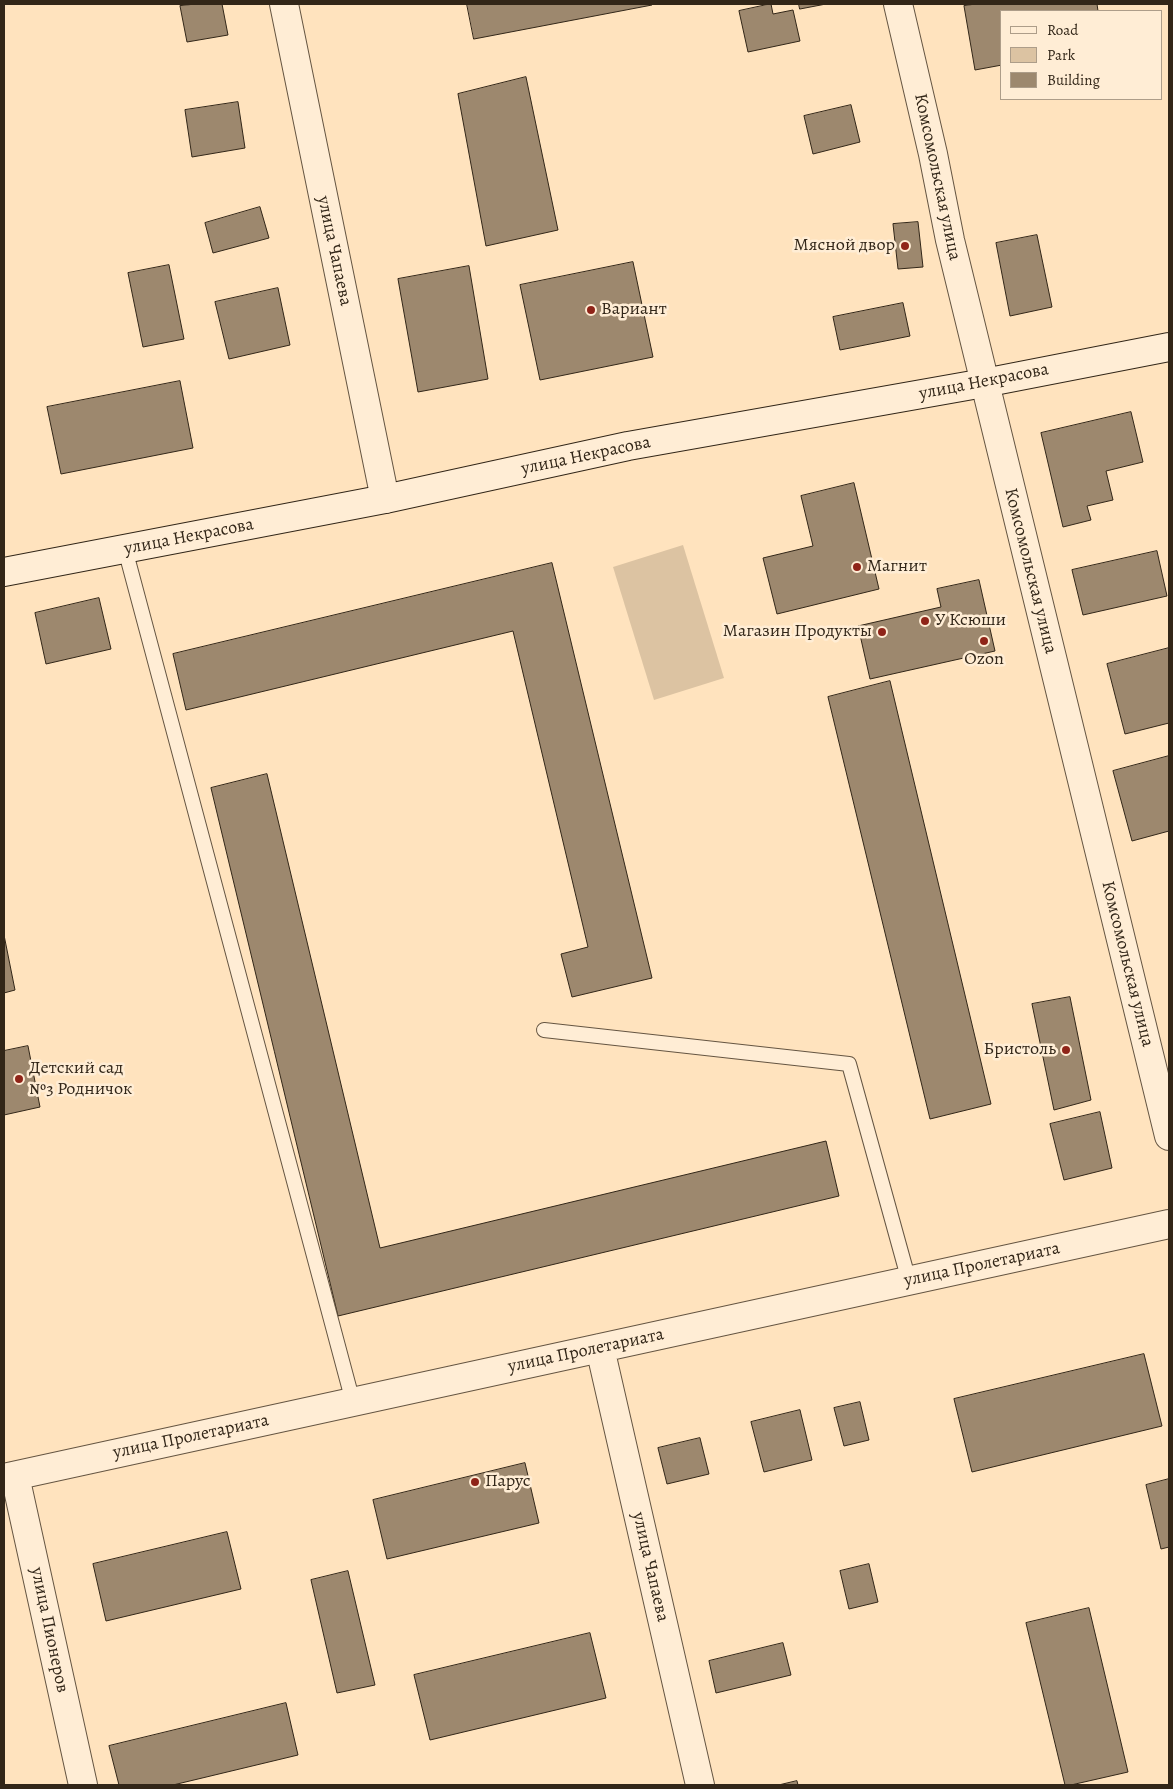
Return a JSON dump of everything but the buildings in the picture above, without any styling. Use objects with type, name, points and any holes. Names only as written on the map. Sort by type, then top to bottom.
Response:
[{"type":"street","name":"улица Чапаева","points":[[284,4],[385,499]]},
{"type":"street","name":"Комсомольская улица","points":[[898,4],[933,154],[950,240],[984,383],[1169,1136]]},
{"type":"street","name":"улица Некрасова","points":[[4,572],[385,499],[628,446],[984,383],[1169,347]]},
{"type":"street","name":"улица Пролетариата","points":[[9,1477],[1169,1224]]},
{"type":"street","name":"улица Чапаева","points":[[600,1348],[700,1785]]},
{"type":"street","name":"улица Пионеров","points":[[9,1477],[83,1785]]},
{"type":"lane","points":[[125,549],[354,1402]]},
{"type":"lane","points":[[544,1030],[849,1064],[909,1281]]},
{"type":"green space","points":[[683,545],[724,678],[654,700],[613,567]]},
{"type":"place","name":"Мясной двор","points":[[905,246]]},
{"type":"place","name":"Вариант","points":[[591,310]]},
{"type":"place","name":"Магнит","points":[[857,567]]},
{"type":"place","name":"У Ксюши","points":[[925,621]]},
{"type":"place","name":"Магазин Продукты","points":[[882,632]]},
{"type":"place","name":"Ozon","points":[[984,641]]},
{"type":"place","name":"Бристоль","points":[[1066,1050]]},
{"type":"place","name":"Детский сад №3 Родничок","points":[[19,1079]]},
{"type":"place","name":"Парус","points":[[475,1482]]}]
